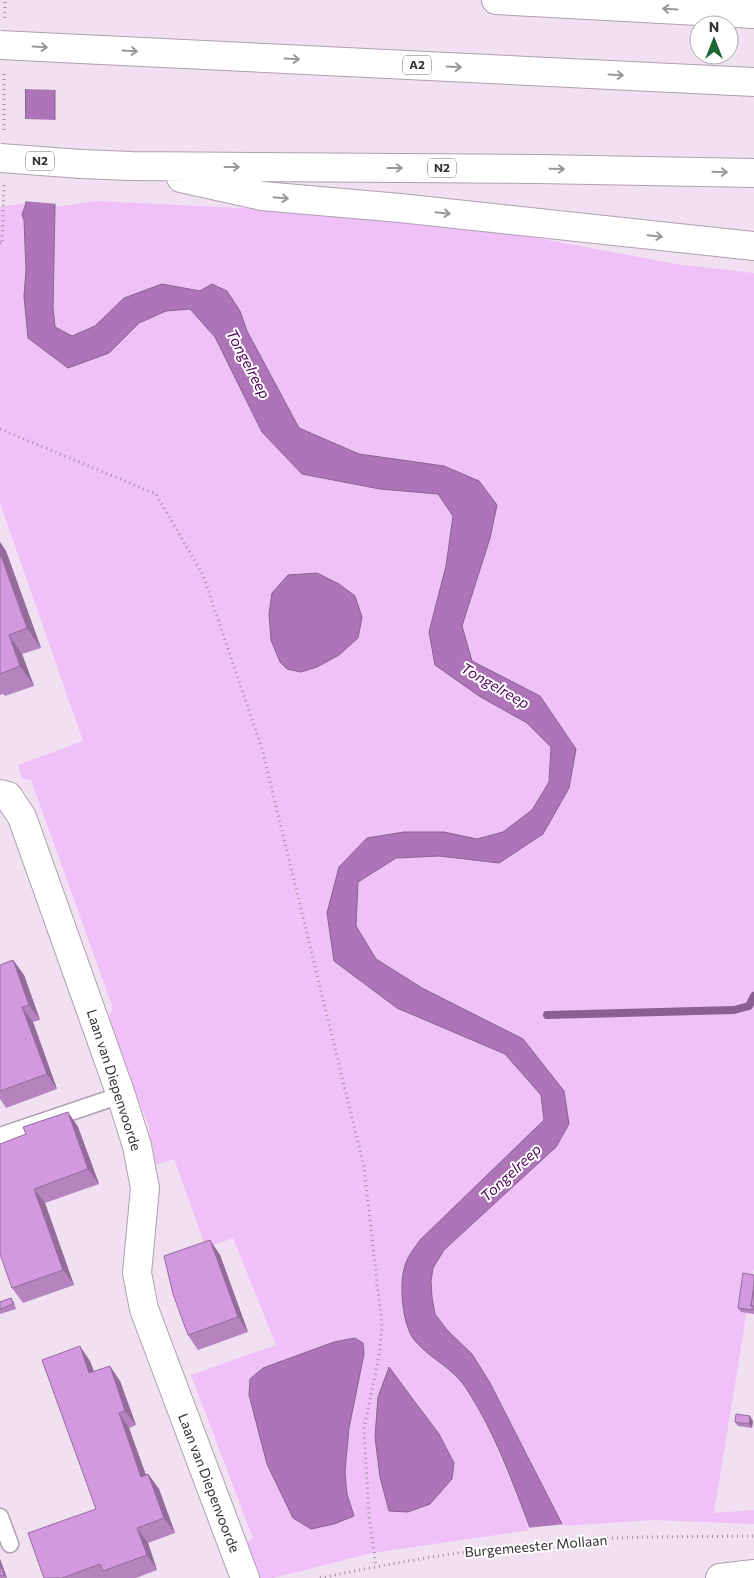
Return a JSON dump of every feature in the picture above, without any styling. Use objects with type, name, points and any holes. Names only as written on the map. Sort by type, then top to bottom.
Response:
[{"type":"main road","points":[[496,0],[754,14]]},
{"type":"main road","name":"A2","points":[[3,44],[754,82]]},
{"type":"main road","name":"N2","points":[[3,158],[131,166],[537,169],[754,173]]},
{"type":"main road","name":"N2","points":[[131,166],[262,196],[400,208],[754,246]]},
{"type":"main road","name":"Laan van Diepenvoorde","points":[[0,794],[8,796],[22,817],[138,1146],[145,1188],[137,1273],[144,1309],[245,1578]]},
{"type":"main road","points":[[720,1578],[754,1574]]},
{"type":"lane","points":[[0,1136],[121,1095]]},
{"type":"lane","points":[[0,1517],[10,1544]]},
{"type":"path","points":[[0,243],[2,244],[5,0]]},
{"type":"path","points":[[0,429],[156,494],[203,575],[262,749],[364,1167],[382,1326],[364,1428],[369,1516],[376,1566]]},
{"type":"path","name":"Burgemeester Mollaan","points":[[320,1578],[376,1566],[492,1548],[594,1539],[754,1536]]},
{"type":"shaded area","points":[[96,201],[262,209],[499,231],[676,264],[754,273],[754,1267],[714,1513],[754,1510],[754,1524],[653,1520],[563,1526],[472,1354],[447,1330],[435,1314],[431,1281],[433,1268],[444,1250],[556,1147],[569,1124],[523,1039],[422,988],[376,959],[356,926],[358,882],[395,858],[439,856],[499,863],[569,788],[540,696],[472,661],[462,626],[490,538],[444,466],[359,454],[299,428],[247,331],[240,311],[227,291],[213,284],[200,291],[162,284],[124,298],[95,326],[72,336],[55,327],[53,308],[55,207]]},
{"type":"shaded area","points":[[26,203],[22,215],[24,220],[26,270],[24,296],[28,338],[109,353],[139,323],[166,311],[191,309],[215,337],[262,432],[302,474],[380,489],[438,494],[453,516],[446,566],[429,632],[479,696],[527,723],[552,747],[549,782],[532,810],[503,832],[477,839],[444,832],[404,832],[327,913],[397,1008],[505,1054],[541,1095],[544,1120],[420,1240],[403,1270],[403,1312],[417,1344],[466,1387],[487,1425],[531,1530],[372,1553],[273,1578],[255,1578],[244,1545],[253,1538],[191,1375],[276,1345],[233,1238],[206,1248],[174,1159],[156,1165],[148,1124],[107,1020],[113,1008],[31,780],[22,778],[18,765],[83,741],[0,503],[0,207]],"holes":[[[364,1354],[349,1428],[345,1472],[347,1494],[354,1516],[263,1368]],[[388,1367],[414,1398],[439,1434],[454,1463],[375,1437],[378,1397]]]},
{"type":"water","name":"Tongelreep","points":[[25,0],[55,0],[53,308],[55,327],[72,336],[95,326],[124,298],[162,284],[200,291],[212,284],[227,291],[240,311],[247,331],[299,428],[359,454],[444,466],[479,481],[497,505],[490,538],[462,626],[472,661],[540,696],[576,749],[569,788],[543,834],[499,863],[439,856],[396,858],[358,882],[356,926],[376,959],[422,988],[523,1039],[564,1091],[569,1124],[556,1147],[444,1250],[433,1268],[431,1281],[435,1314],[447,1330],[472,1354],[490,1383],[563,1526],[531,1530],[486,1422],[461,1381],[416,1342],[408,1328],[402,1297],[404,1269],[406,1261],[413,1250],[420,1240],[544,1120],[541,1095],[505,1054],[397,1008],[334,961],[327,913],[339,867],[367,838],[404,832],[444,832],[477,839],[503,832],[532,810],[549,782],[551,747],[527,723],[479,696],[435,665],[429,632],[446,566],[453,516],[438,494],[380,489],[302,474],[262,432],[215,337],[190,309],[166,311],[139,323],[109,353],[68,368],[28,338],[24,296],[26,270],[24,220],[22,215],[26,203]]},
{"type":"water","points":[[317,573],[339,584],[355,596],[362,617],[358,638],[339,655],[317,667],[301,672],[287,669],[280,662],[271,640],[269,614],[272,593],[288,575]]},
{"type":"water","points":[[355,1338],[363,1343],[364,1354],[349,1428],[345,1472],[347,1494],[354,1516],[334,1524],[311,1529],[293,1518],[267,1464],[249,1395],[250,1379],[263,1368],[334,1342]]},
{"type":"water","points":[[389,1367],[439,1434],[454,1463],[452,1479],[430,1504],[408,1512],[389,1511],[380,1477],[375,1437],[378,1397]]},
{"type":"pier","points":[[22,0],[58,0],[58,90],[23,89]]},
{"type":"pier","points":[[23,119],[58,120],[58,204],[23,201]]},
{"type":"pier","points":[[565,1524],[596,1578],[557,1578],[527,1528]]},
{"type":"building","points":[[0,553],[27,628],[9,635],[20,666],[0,674]]},
{"type":"building","points":[[13,960],[29,1005],[22,1007],[47,1074],[0,1091],[0,965]]},
{"type":"building","points":[[68,1112],[88,1169],[34,1189],[63,1270],[12,1288],[0,1254],[0,1144],[26,1134],[23,1127]]},
{"type":"building","points":[[210,1240],[238,1317],[188,1335],[173,1294],[164,1256]]},
{"type":"building","points":[[743,1273],[754,1275],[751,1306],[754,1310],[738,1308]]},
{"type":"building","points":[[754,1286],[754,1306],[751,1306]]},
{"type":"building","points":[[11,1298],[13,1304],[0,1309],[0,1302]]},
{"type":"building","points":[[80,1346],[89,1373],[110,1366],[125,1411],[119,1413],[141,1477],[148,1474],[164,1518],[137,1528],[147,1555],[103,1571],[100,1564],[62,1578],[44,1578],[28,1533],[96,1509],[42,1360]]},
{"type":"building","points":[[736,1414],[750,1416],[749,1424],[735,1422]]},
{"type":"building","points":[[0,1563],[4,1575],[0,1576]]},
{"type":"waterway","points":[[547,1015],[734,1010],[749,1006],[754,996]]}]
